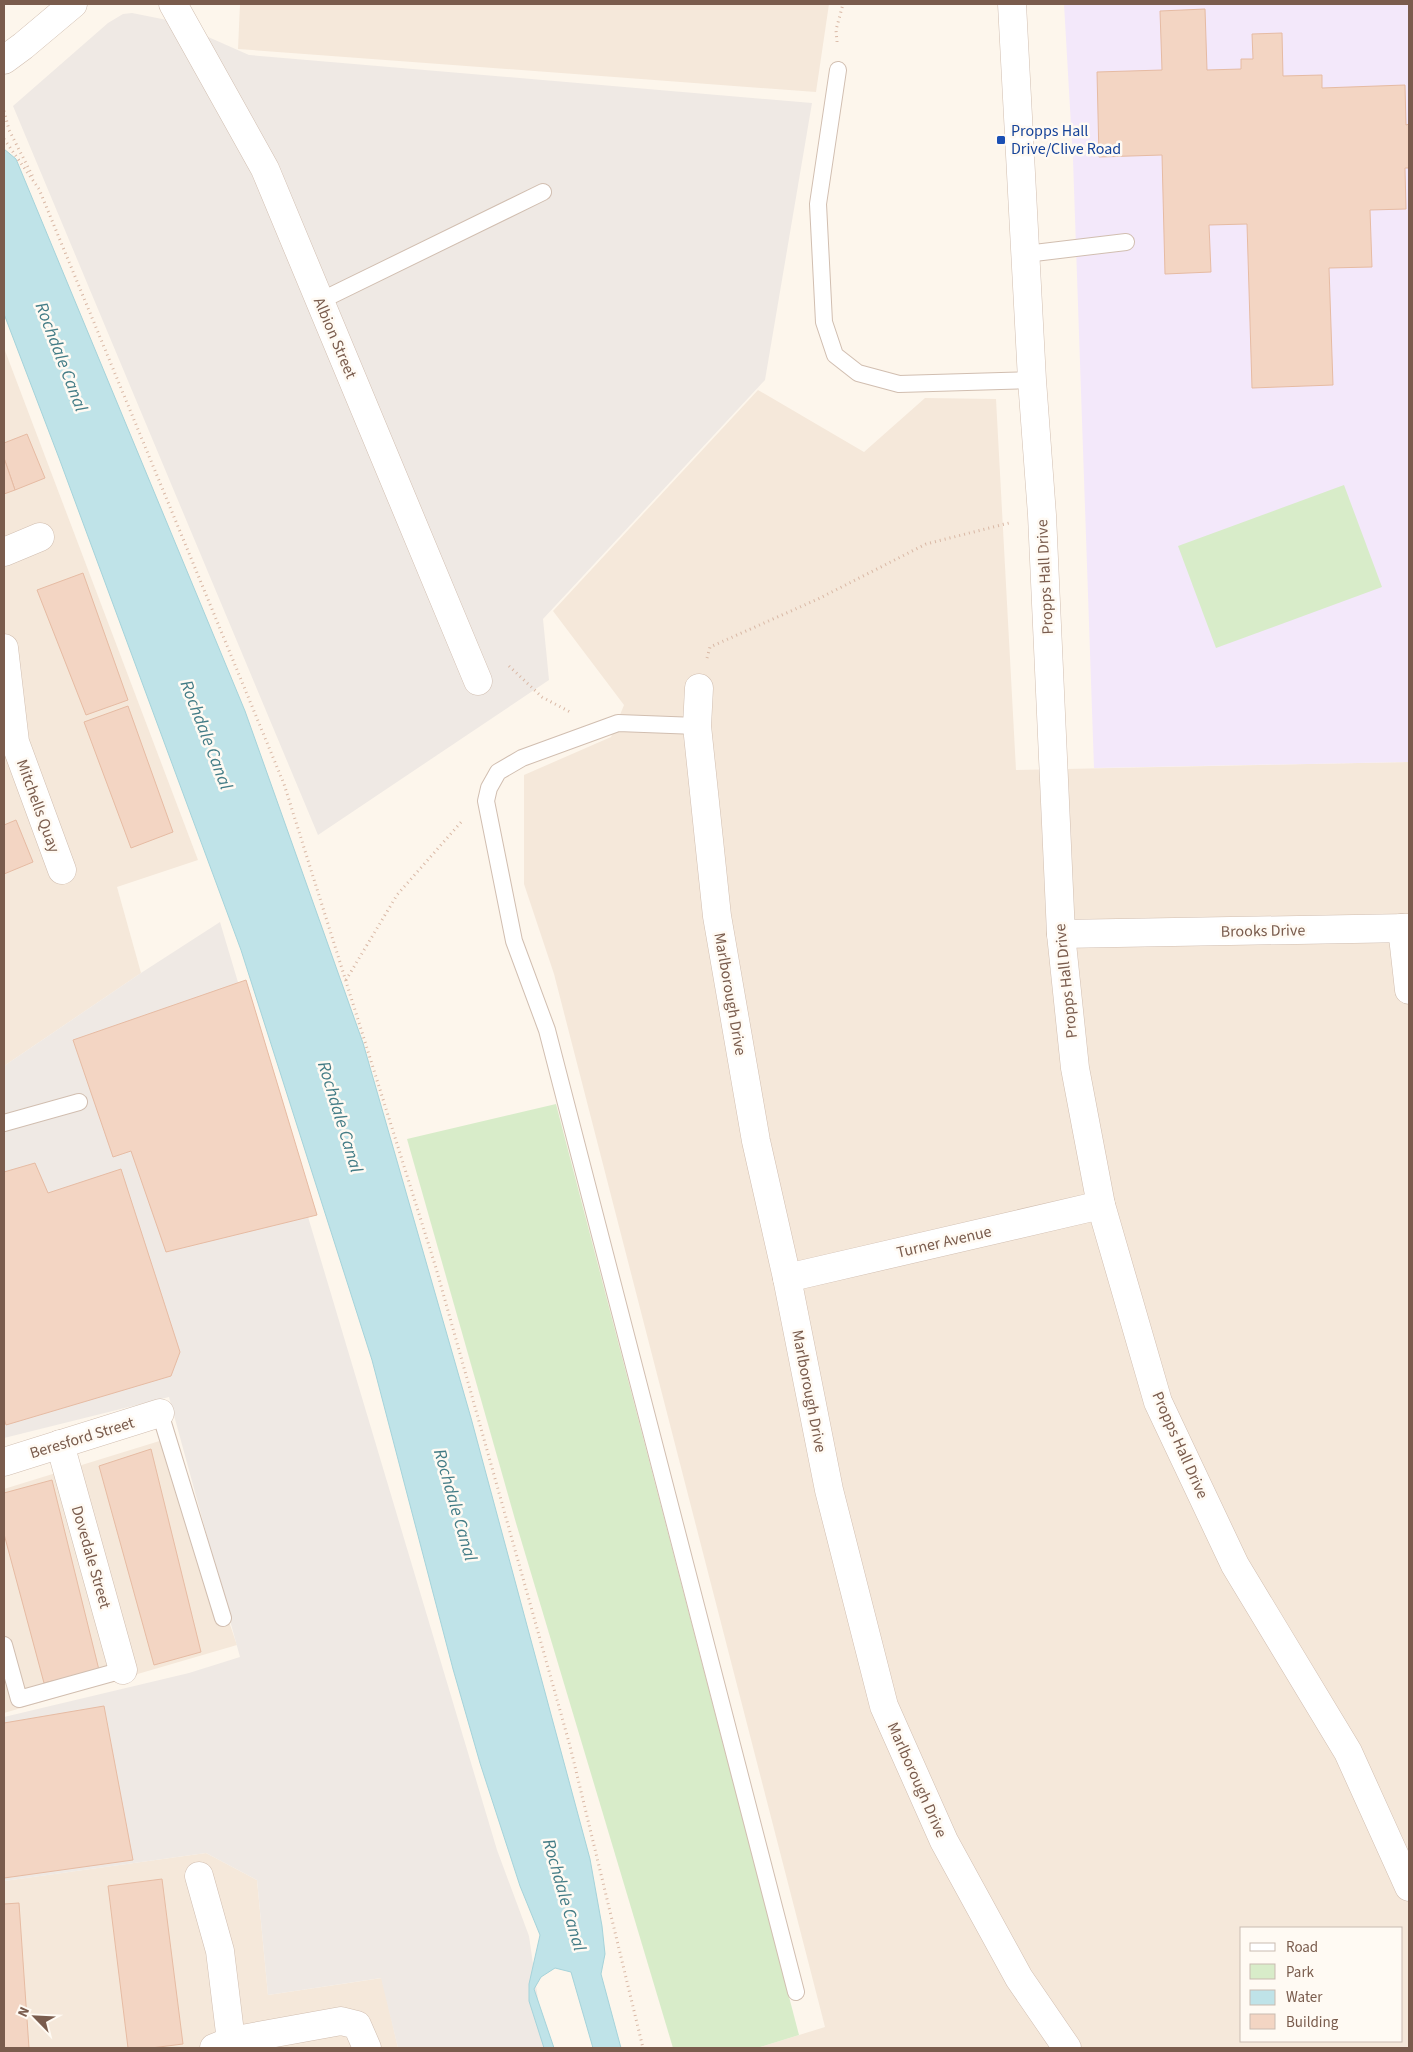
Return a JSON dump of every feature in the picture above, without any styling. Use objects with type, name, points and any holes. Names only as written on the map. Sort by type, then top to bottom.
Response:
[{"type":"street","points":[[4,60],[73,4]]},
{"type":"street","name":"Albion Street","points":[[173,4],[264,169],[478,681]]},
{"type":"street","name":"Propps Hall Drive","points":[[1012,4],[1032,380],[1042,515],[1061,934],[1075,1068],[1101,1205],[1158,1402],[1235,1565],[1348,1752],[1409,1887]]},
{"type":"street","points":[[4,552],[40,537]]},
{"type":"street","name":"Mitchells Quay","points":[[4,648],[9,745],[62,870]]},
{"type":"street","name":"Marlborough Drive","points":[[699,688],[697,726],[717,916],[756,1141],[787,1278],[829,1490],[884,1706],[944,1841],[1019,1978],[1067,2048]]},
{"type":"street","name":"Brooks Drive","points":[[1061,934],[1406,928],[1409,990]]},
{"type":"street","name":"Turner Avenue","points":[[787,1278],[1101,1205]]},
{"type":"street","name":"Beresford Street","points":[[4,1462],[160,1413]]},
{"type":"street","name":"Dovedale Street","points":[[60,1444],[123,1670]]},
{"type":"street","points":[[199,1876],[220,1952],[223,2045],[341,2021],[357,2025],[367,2048]]},
{"type":"lane","points":[[838,70],[818,204],[824,322],[835,355],[858,373],[899,384],[1032,380]]},
{"type":"lane","points":[[320,301],[543,192]]},
{"type":"lane","points":[[1026,254],[1126,242]]},
{"type":"lane","points":[[697,726],[618,722],[522,758],[498,772],[489,788],[486,801],[514,941],[547,1030],[796,1992]]},
{"type":"lane","points":[[4,1123],[79,1102]]},
{"type":"lane","points":[[160,1413],[223,1618]]},
{"type":"lane","points":[[4,1645],[19,1699],[123,1670]]},
{"type":"path","points":[[838,70],[836,30],[843,4]]},
{"type":"path","points":[[4,111],[9,130],[39,189],[284,784],[436,1268],[570,1746],[643,2048]]},
{"type":"path","points":[[4,139],[39,189]]},
{"type":"path","points":[[699,688],[710,648],[818,599],[926,544],[1042,515]]},
{"type":"path","points":[[506,663],[542,697],[601,729]]},
{"type":"path","points":[[346,980],[397,895],[469,812],[486,801]]},
{"type":"shaded area","points":[[240,4],[829,4],[816,92],[238,49]]},
{"type":"shaded area","points":[[1064,4],[1409,4],[1409,762],[1094,768],[1073,160]]},
{"type":"shaded area","points":[[132,13],[172,21],[249,55],[812,103],[765,380],[543,619],[549,680],[318,835],[13,106],[108,23],[123,14]]},
{"type":"shaded area","points":[[4,348],[198,860],[117,887],[141,973],[4,1066]]},
{"type":"shaded area","points":[[758,390],[864,452],[925,398],[996,399],[1016,770],[1409,762],[1409,2048],[757,2048],[825,2027],[554,974],[524,884],[524,775],[611,737],[624,705],[553,611]]},
{"type":"shaded area","points":[[220,922],[497,1850],[529,1936],[545,2048],[398,2048],[381,1978],[268,1995],[257,1880],[206,1853],[4,1881],[4,1717],[189,1673],[240,1657],[169,1397],[4,1438],[4,1066]]},
{"type":"shaded area","points":[[166,1439],[237,1645],[4,1713],[4,1489]]},
{"type":"shaded area","points":[[206,1853],[257,1880],[268,1995],[382,1978],[398,2048],[4,2048],[4,1881]]},
{"type":"green space","points":[[1344,485],[1382,587],[1216,648],[1178,546]]},
{"type":"green space","points":[[556,1104],[799,2035],[757,2048],[673,2048],[516,1523],[407,1139]]},
{"type":"water","name":"Rochdale Canal","points":[[4,149],[16,159],[245,711],[363,1043],[471,1418],[590,1859],[605,1954],[601,1974],[621,2048],[593,2048],[571,1972],[555,1968],[541,1977],[534,1989],[554,2048],[544,2048],[529,2001],[529,1984],[540,1935],[520,1886],[480,1763],[453,1669],[372,1360],[241,950],[4,314]]},
{"type":"building","points":[[1205,9],[1207,70],[1241,69],[1241,59],[1253,59],[1252,34],[1282,33],[1283,76],[1322,75],[1322,88],[1405,85],[1406,125],[1409,124],[1409,168],[1405,168],[1406,209],[1370,210],[1372,267],[1329,268],[1333,385],[1252,388],[1247,224],[1209,225],[1211,272],[1165,274],[1162,155],[1099,157],[1097,72],[1162,70],[1160,11]]},
{"type":"building","points":[[27,434],[45,478],[15,490],[4,458],[4,443]]},
{"type":"building","points":[[4,458],[15,490],[4,494]]},
{"type":"building","points":[[83,573],[128,700],[86,715],[37,590]]},
{"type":"building","points":[[128,706],[173,832],[131,848],[84,722]]},
{"type":"building","points":[[16,820],[33,862],[4,874],[4,825]]},
{"type":"building","points":[[246,980],[317,1215],[166,1252],[131,1151],[113,1157],[73,1040]]},
{"type":"building","points":[[35,1163],[48,1193],[121,1169],[180,1352],[171,1376],[6,1425],[4,1418],[4,1172]]},
{"type":"building","points":[[151,1449],[201,1652],[154,1665],[99,1466]]},
{"type":"building","points":[[52,1480],[99,1670],[44,1683],[4,1534],[4,1493]]},
{"type":"building","points":[[104,1706],[133,1860],[4,1878],[4,1723]]},
{"type":"building","points":[[162,1879],[183,2044],[151,2048],[128,2048],[108,1886]]},
{"type":"building","points":[[19,1903],[29,2048],[4,2048],[4,1904]]},
{"type":"place","name":"Propps Hall Drive/Clive Road","points":[[1001,140]]}]
